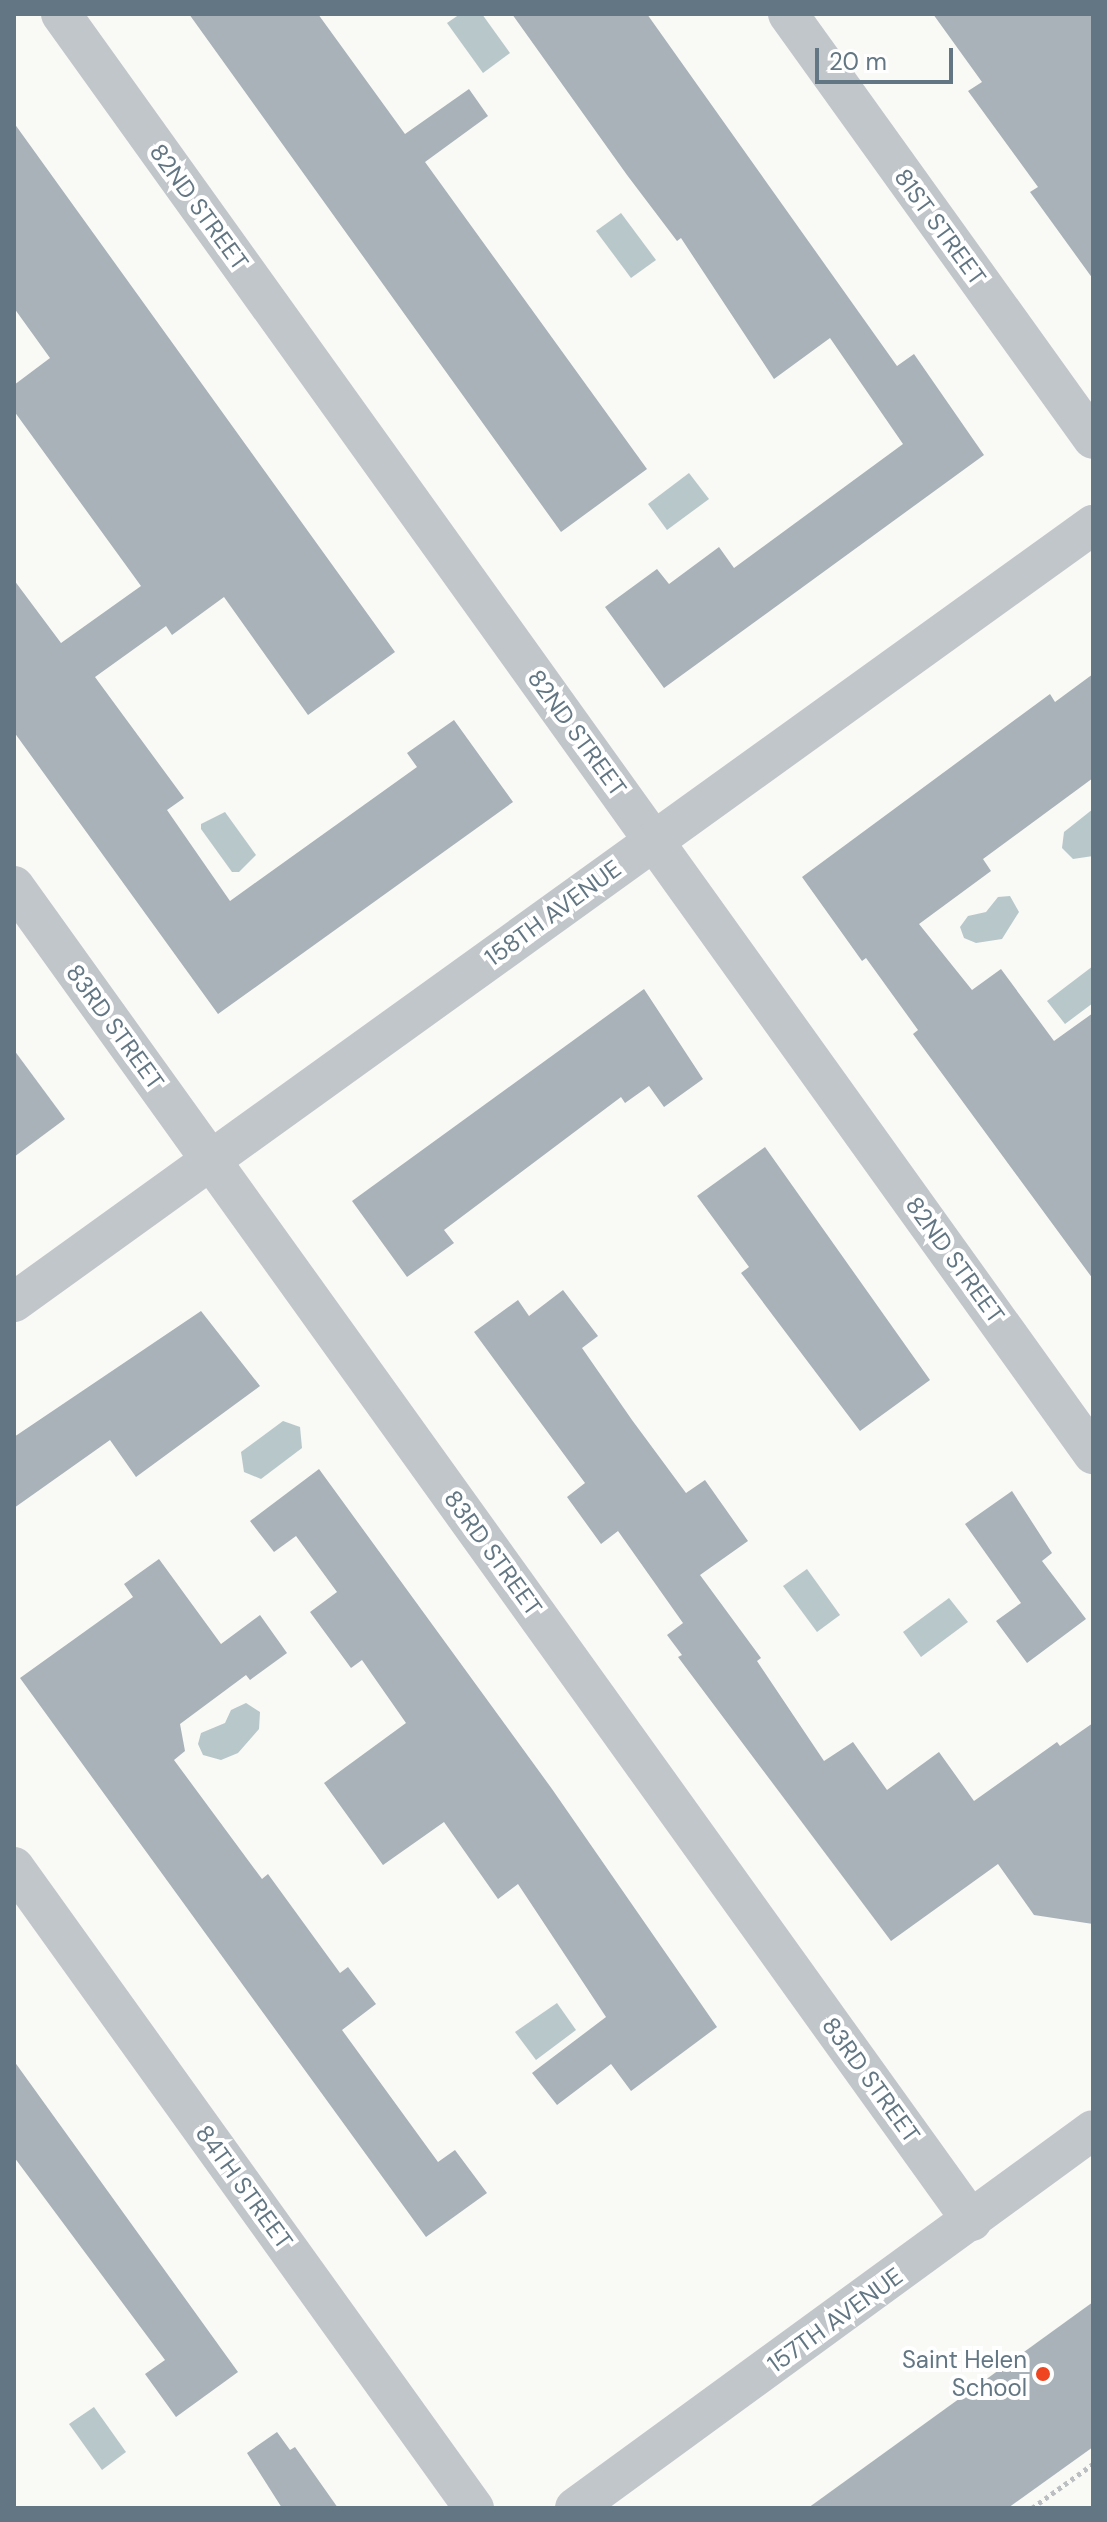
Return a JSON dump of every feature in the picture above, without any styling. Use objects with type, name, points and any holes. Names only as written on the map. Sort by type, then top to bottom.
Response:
[{"type":"street","name":"82ND STREET","points":[[61,14],[1093,1454]]},
{"type":"street","name":"81ST STREET","points":[[788,14],[1093,439]]},
{"type":"street","name":"158TH AVENUE","points":[[14,1302],[1093,525]]},
{"type":"street","name":"83RD STREET","points":[[14,886],[972,2221]]},
{"type":"street","name":"84TH STREET","points":[[14,1867],[474,2508]]},
{"type":"street","name":"157TH AVENUE","points":[[575,2508],[1093,2130]]},
{"type":"path","points":[[1032,2508],[1093,2464]]},
{"type":"shaded area","points":[[460,14],[482,14],[510,53],[483,73],[447,23]]},
{"type":"shaded area","points":[[621,213],[656,260],[631,278],[596,231]]},
{"type":"shaded area","points":[[689,473],[709,499],[667,530],[648,504]]},
{"type":"shaded area","points":[[1093,809],[1093,856],[1073,859],[1062,848],[1064,832]]},
{"type":"shaded area","points":[[225,812],[256,855],[239,872],[232,872],[201,829],[201,824]]},
{"type":"shaded area","points":[[1010,896],[1019,912],[1002,939],[976,943],[964,938],[960,927],[968,916],[986,912],[998,897]]},
{"type":"shaded area","points":[[1093,966],[1093,1003],[1065,1024],[1047,1001]]},
{"type":"shaded area","points":[[283,1421],[300,1427],[302,1448],[261,1479],[244,1472],[241,1452]]},
{"type":"shaded area","points":[[807,1569],[840,1615],[817,1632],[783,1586]]},
{"type":"shaded area","points":[[949,1598],[968,1622],[921,1657],[903,1632]]},
{"type":"shaded area","points":[[246,1703],[260,1712],[259,1729],[238,1753],[221,1760],[203,1755],[198,1744],[201,1733],[225,1723],[231,1710]]},
{"type":"shaded area","points":[[557,2003],[576,2030],[536,2060],[515,2032]]},
{"type":"shaded area","points":[[94,2407],[126,2452],[102,2470],[69,2424]]},
{"type":"building","points":[[189,14],[318,14],[405,134],[469,89],[488,116],[425,162],[647,469],[561,532]]},
{"type":"building","points":[[512,14],[647,14],[897,366],[914,354],[984,455],[664,688],[605,607],[657,569],[669,584],[719,547],[734,568],[903,444],[830,338],[774,379],[681,238],[677,241],[627,175]]},
{"type":"building","points":[[933,14],[1093,14],[1093,279],[1030,192],[1038,187],[968,91],[982,82]]},
{"type":"building","points":[[14,123],[395,652],[308,715],[224,597],[172,635],[166,626],[95,677],[184,798],[167,810],[230,901],[417,767],[407,753],[454,720],[513,802],[218,1014],[14,732],[14,580],[61,643],[141,586],[14,411],[14,385],[50,358],[14,308]]},
{"type":"building","points":[[1093,674],[1093,778],[983,859],[991,871],[919,924],[972,990],[1001,969],[1054,1041],[1093,1013],[1093,1279],[913,1034],[918,1030],[866,958],[862,961],[802,877],[1050,694],[1055,702]]},
{"type":"building","points":[[644,989],[703,1079],[664,1107],[649,1086],[625,1103],[621,1097],[444,1230],[454,1243],[407,1277],[352,1201]]},
{"type":"building","points":[[14,1050],[65,1119],[14,1157]]},
{"type":"building","points":[[765,1147],[930,1380],[860,1431],[741,1273],[749,1267],[697,1196]]},
{"type":"building","points":[[563,1290],[598,1336],[582,1348],[632,1420],[686,1493],[705,1480],[748,1541],[700,1575],[761,1658],[757,1661],[824,1761],[853,1742],[887,1790],[939,1752],[974,1801],[1057,1742],[1060,1746],[1093,1723],[1093,1924],[1034,1915],[998,1864],[891,1941],[678,1657],[682,1655],[667,1635],[683,1623],[618,1531],[601,1544],[567,1497],[585,1483],[474,1332],[518,1300],[529,1316]]},
{"type":"building","points":[[201,1311],[260,1386],[136,1477],[110,1440],[14,1508],[14,1437]]},
{"type":"building","points":[[319,1469],[552,1789],[717,2027],[631,2091],[611,2064],[557,2105],[532,2073],[606,2017],[518,1884],[498,1899],[444,1822],[383,1865],[324,1783],[406,1723],[362,1660],[351,1668],[310,1612],[337,1592],[296,1536],[274,1552],[250,1521]]},
{"type":"building","points":[[1012,1491],[1052,1553],[1042,1561],[1086,1619],[1027,1663],[996,1621],[1021,1603],[965,1524]]},
{"type":"building","points":[[159,1559],[221,1644],[260,1615],[287,1653],[250,1680],[246,1675],[180,1724],[185,1751],[174,1760],[262,1879],[268,1874],[340,1973],[348,1967],[376,2004],[342,2030],[438,2162],[455,2150],[487,2193],[426,2237],[20,1678],[133,1597],[124,1584]]},
{"type":"building","points":[[14,2061],[238,2372],[176,2417],[145,2374],[165,2360],[14,2157]]},
{"type":"building","name":"Saint Helen School","points":[[1093,2302],[1093,2447],[1008,2508],[808,2508]]},
{"type":"building","points":[[277,2432],[290,2450],[295,2447],[338,2508],[282,2508],[247,2453]]},
{"type":"place","name":"Saint Helen School","points":[[1043,2374]]}]
